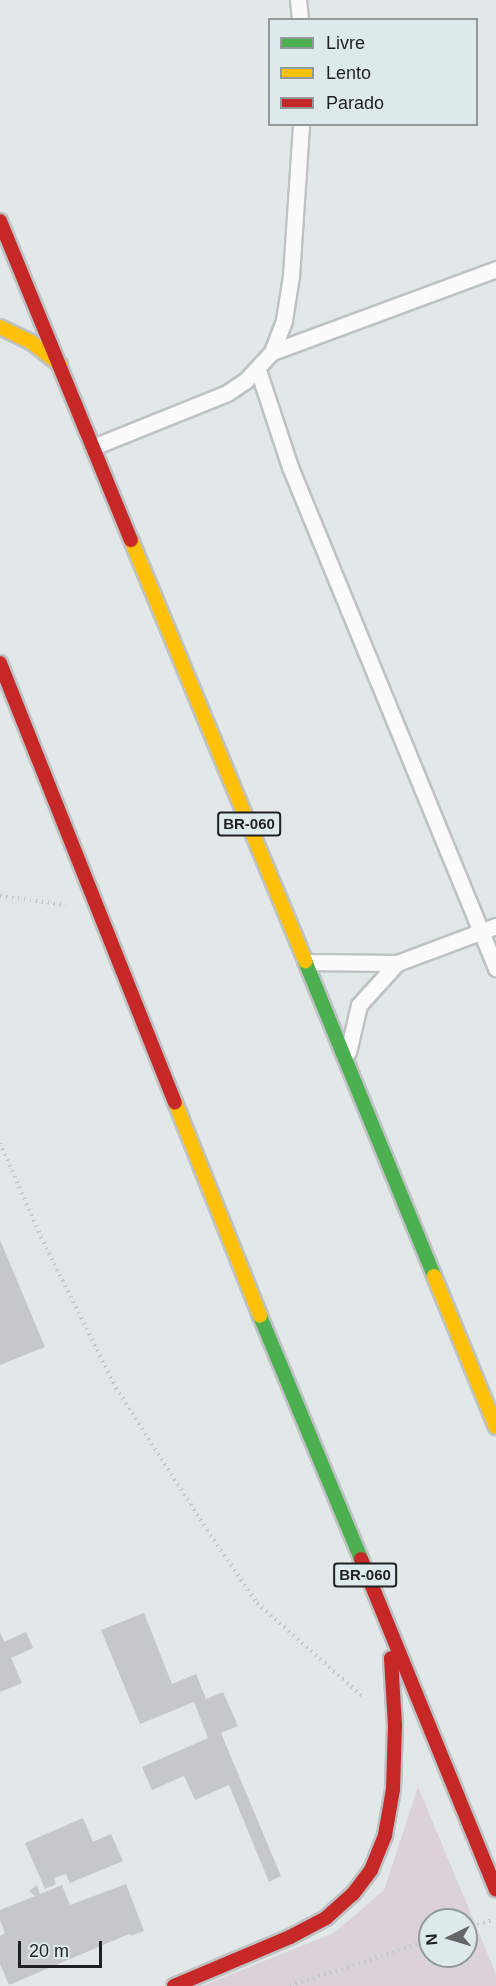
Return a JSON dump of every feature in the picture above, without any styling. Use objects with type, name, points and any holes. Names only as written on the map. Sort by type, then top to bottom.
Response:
[{"type":"highway","name":"BR-060","points":[[0,221],[496,1427]]},
{"type":"highway","points":[[0,327],[30,342],[60,365]]},
{"type":"highway","name":"BR-060","points":[[0,663],[232,1248],[496,1889]]},
{"type":"highway","points":[[174,1986],[290,1937],[326,1918],[353,1894],[371,1870],[385,1835],[393,1789],[395,1726],[389,1632]]},
{"type":"lane","points":[[298,0],[300,18]]},
{"type":"lane","points":[[93,447],[227,393],[258,370],[272,352],[284,320],[291,276],[301,126]]},
{"type":"lane","points":[[272,352],[496,269]]},
{"type":"lane","points":[[258,370],[290,467],[489,928],[496,968]]},
{"type":"lane","points":[[306,962],[397,963],[489,928]]},
{"type":"lane","points":[[346,1063],[359,1005],[397,963]]},
{"type":"path","points":[[0,896],[98,909]]},
{"type":"path","points":[[0,1143],[41,1237],[116,1388],[207,1530],[257,1603],[395,1726]]},
{"type":"path","points":[[478,1925],[496,1919]]},
{"type":"path","points":[[290,1986],[418,1944]]},
{"type":"shaded area","points":[[418,1787],[468,1908],[418,1908],[418,1968],[478,1968],[478,1931],[496,1974],[496,1986],[202,1986],[334,1933],[384,1890]]},
{"type":"building","points":[[0,1240],[45,1347],[0,1365]]},
{"type":"building","points":[[144,1613],[172,1684],[196,1674],[206,1699],[223,1692],[238,1726],[221,1733],[281,1876],[269,1882],[229,1785],[195,1800],[184,1776],[152,1790],[142,1767],[208,1738],[194,1702],[140,1724],[101,1630]]},
{"type":"building","points":[[0,1632],[4,1642],[26,1632],[33,1648],[11,1658],[22,1683],[0,1692]]},
{"type":"building","points":[[83,1818],[93,1842],[111,1834],[123,1861],[70,1883],[66,1874],[54,1878],[56,1884],[45,1889],[25,1843]]},
{"type":"building","points":[[126,1884],[144,1931],[131,1936],[129,1934],[9,1985],[0,1964],[0,1936],[5,1933],[0,1920],[0,1910],[35,1896],[29,1891],[37,1885],[40,1894],[62,1885],[70,1905]]},
{"type":"traffic: fast","points":[[305,961],[434,1276]]},
{"type":"traffic: fast","points":[[260,1316],[361,1559]]},
{"type":"traffic: slow","points":[[0,327],[31,342],[60,365]]},
{"type":"traffic: slow","points":[[131,540],[305,961]]},
{"type":"traffic: slow","points":[[175,1102],[260,1316]]},
{"type":"traffic: slow","points":[[434,1276],[496,1427]]},
{"type":"traffic: jam","points":[[0,221],[131,540]]},
{"type":"traffic: jam","points":[[0,663],[175,1102]]},
{"type":"traffic: jam","points":[[361,1559],[496,1889]]},
{"type":"traffic: jam","points":[[174,1986],[290,1937],[326,1918],[353,1894],[371,1870],[385,1835],[393,1789],[395,1726],[391,1658]]}]
